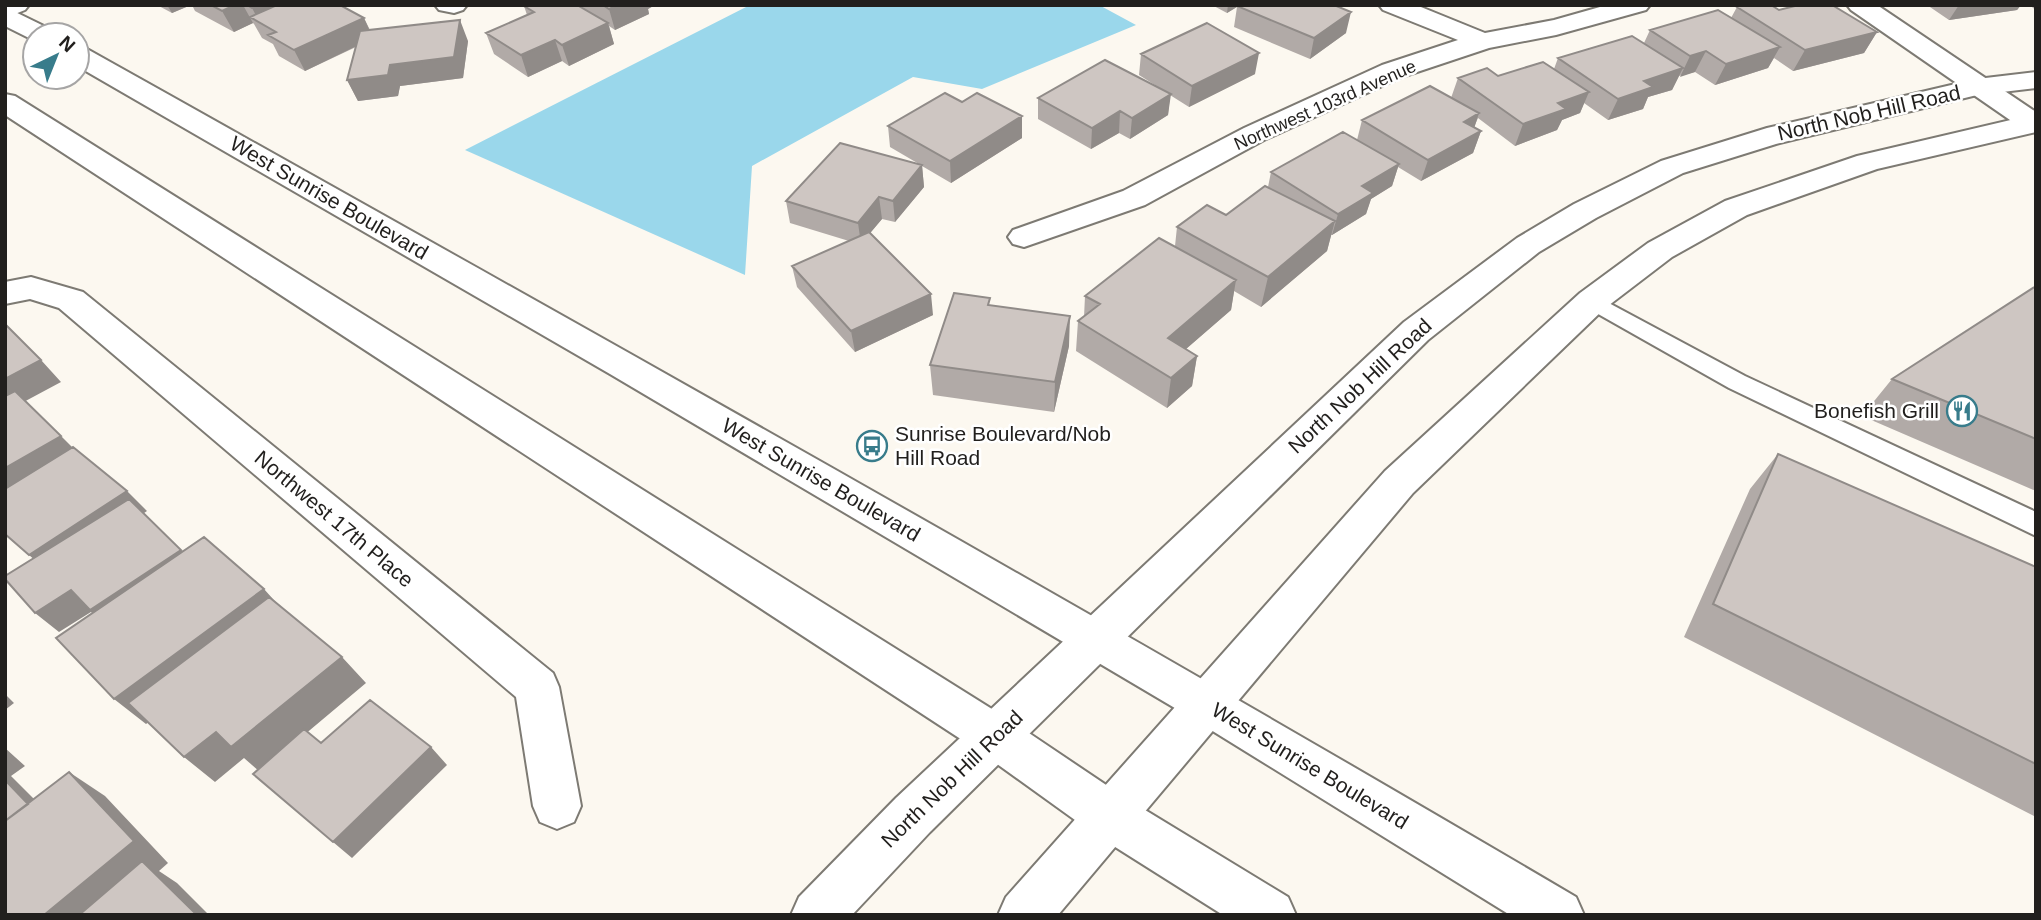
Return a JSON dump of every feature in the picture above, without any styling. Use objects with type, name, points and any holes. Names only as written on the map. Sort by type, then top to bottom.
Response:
[{"type":"main road","points":[[16,5],[5,12],[21,22]]},
{"type":"main road","points":[[1392,5],[1483,41]]},
{"type":"main road","name":"Northwest 103rd Avenue","points":[[1024,237],[1134,198],[1254,134],[1392,71],[1483,41],[1556,27],[1636,5]]},
{"type":"main road","points":[[1860,5],[1977,87],[2034,123]]},
{"type":"main road","name":"West Sunrise Boulevard","points":[[91,63],[611,359],[1206,703],[1558,915]]},
{"type":"main road","name":"North Nob Hill Road","points":[[817,915],[913,815],[1416,331],[1528,245],[1585,211],[1672,167],[1766,137],[1977,87],[2036,80]]},
{"type":"main road","points":[[5,102],[995,736],[1110,816],[1270,915]]},
{"type":"main road","points":[[1024,915],[1399,482],[1592,301],[1660,250],[1736,208],[1868,162],[2034,123]]},
{"type":"main road","name":"Northwest 17th Place","points":[[18,290],[71,300],[537,687],[557,806]]},
{"type":"lane","points":[[1592,301],[1737,382],[2029,520],[2036,526]]},
{"type":"water","points":[[750,5],[1099,5],[1136,25],[982,89],[913,77],[752,166],[745,275],[465,150]]},
{"type":"building","points":[[211,5],[235,5],[222,11]]},
{"type":"building","points":[[277,5],[340,5],[364,18],[294,50],[268,35],[276,32],[250,17]]},
{"type":"building","points":[[525,5],[577,5],[608,23],[562,45],[555,40],[521,55],[486,33],[534,12]]},
{"type":"building","points":[[1238,5],[1334,5],[1351,12],[1314,38]]},
{"type":"building","points":[[1771,5],[1779,10],[1799,5],[1832,5],[1877,32],[1805,50],[1737,7]]},
{"type":"building","points":[[1718,10],[1780,47],[1726,64],[1706,51],[1690,56],[1650,30]]},
{"type":"building","points":[[460,20],[454,57],[390,65],[388,75],[347,80],[360,31]]},
{"type":"building","points":[[1207,23],[1259,53],[1192,86],[1141,54]]},
{"type":"building","points":[[1632,36],[1683,68],[1644,81],[1653,87],[1618,99],[1558,58]]},
{"type":"building","points":[[1105,60],[1171,94],[1132,118],[1120,111],[1092,128],[1038,98]]},
{"type":"building","points":[[1543,62],[1589,92],[1558,103],[1566,109],[1523,124],[1458,78],[1487,68],[1498,76]]},
{"type":"building","points":[[1430,86],[1479,113],[1464,122],[1481,131],[1428,160],[1362,120]]},
{"type":"building","points":[[945,93],[962,102],[977,93],[1022,116],[950,161],[888,126]]},
{"type":"building","points":[[1343,132],[1399,164],[1362,186],[1373,193],[1338,214],[1271,172]]},
{"type":"building","points":[[840,143],[922,165],[893,201],[879,197],[858,223],[786,201]]},
{"type":"building","points":[[1265,186],[1335,221],[1268,277],[1177,227],[1207,205],[1226,215]]},
{"type":"building","points":[[869,232],[931,294],[851,331],[792,266]]},
{"type":"building","points":[[1159,238],[1236,280],[1168,338],[1197,356],[1171,378],[1078,321],[1100,304],[1085,296]]},
{"type":"building","points":[[2036,286],[2036,439],[1892,379]]},
{"type":"building","points":[[954,293],[990,298],[988,305],[1070,316],[1055,382],[930,365]]},
{"type":"building","points":[[5,324],[41,360],[5,379]]},
{"type":"building","points":[[15,391],[61,436],[5,468],[5,396]]},
{"type":"building","points":[[73,447],[127,491],[29,555],[5,534],[5,489]]},
{"type":"building","points":[[1778,454],[2036,567],[2036,764],[1713,604]]},
{"type":"building","points":[[129,499],[181,550],[90,610],[71,590],[35,613],[5,576]]},
{"type":"building","points":[[204,537],[264,589],[114,699],[56,638]]},
{"type":"building","points":[[269,597],[342,657],[231,747],[216,732],[184,757],[128,703]]},
{"type":"building","points":[[370,700],[431,747],[333,842],[253,774],[304,729],[321,743]]},
{"type":"building","points":[[69,772],[134,841],[44,915],[5,915],[5,821]]},
{"type":"building","points":[[5,780],[28,804],[5,821]]},
{"type":"building","points":[[142,861],[197,915],[79,915]]},
{"type":"place","name":"Bonefish Grill","points":[[1962,411]]},
{"type":"place","name":"Sunrise Boulevard/Nob Hill Road","points":[[872,446]]}]
